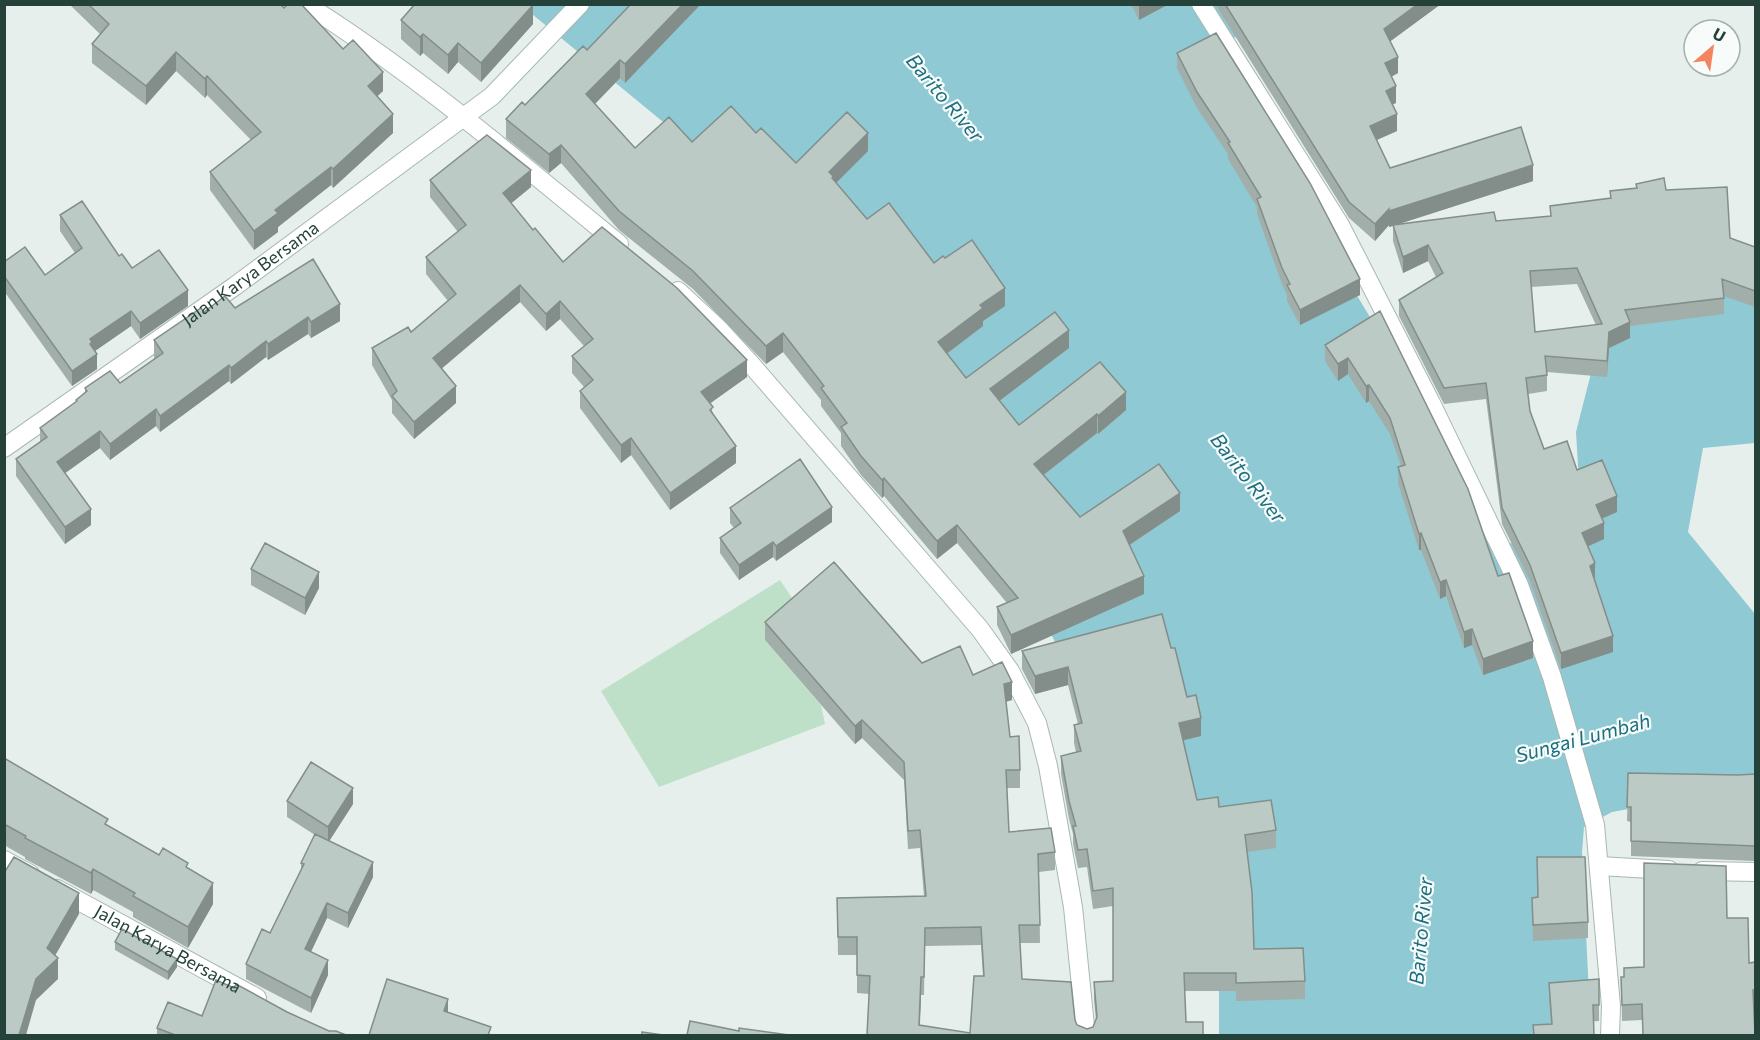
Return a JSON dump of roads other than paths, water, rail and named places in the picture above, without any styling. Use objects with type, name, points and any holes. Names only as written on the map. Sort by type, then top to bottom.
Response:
[{"type":"street","points":[[305,4],[341,27],[462,117],[629,252]]},
{"type":"street","name":"Jalan Karya Bersama","points":[[4,448],[235,285],[492,96],[580,4]]},
{"type":"street","points":[[1201,4],[1340,225],[1431,403],[1519,585],[1552,677],[1595,825],[1611,1006],[1610,1035]]},
{"type":"street","points":[[667,282],[718,328],[749,362],[980,629],[1010,671],[1037,723],[1047,766],[1073,907],[1086,1035]]},
{"type":"street","name":"Jalan Karya Bersama","points":[[4,860],[272,1006]]},
{"type":"street","points":[[1599,866],[1755,873]]},
{"type":"water","points":[[521,5],[1183,5],[1422,404],[1484,541],[1583,549],[1576,432],[1601,334],[1732,274],[1755,288],[1755,443],[1703,448],[1688,532],[1755,614],[1755,786],[1612,812],[1584,827],[1582,852],[1591,1035],[1219,1035],[1219,988],[1082,695],[1025,583],[685,140]]},
{"type":"waterway","points":[[1135,69],[1237,4]]},
{"type":"water label","name":"Barito River","points":[[945,98]]},
{"type":"water label","name":"Barito River","points":[[1248,478]]},
{"type":"water label","name":"Sungai Lumbah","points":[[1583,738]]},
{"type":"water label","name":"Barito River","points":[[1421,931]]}]
